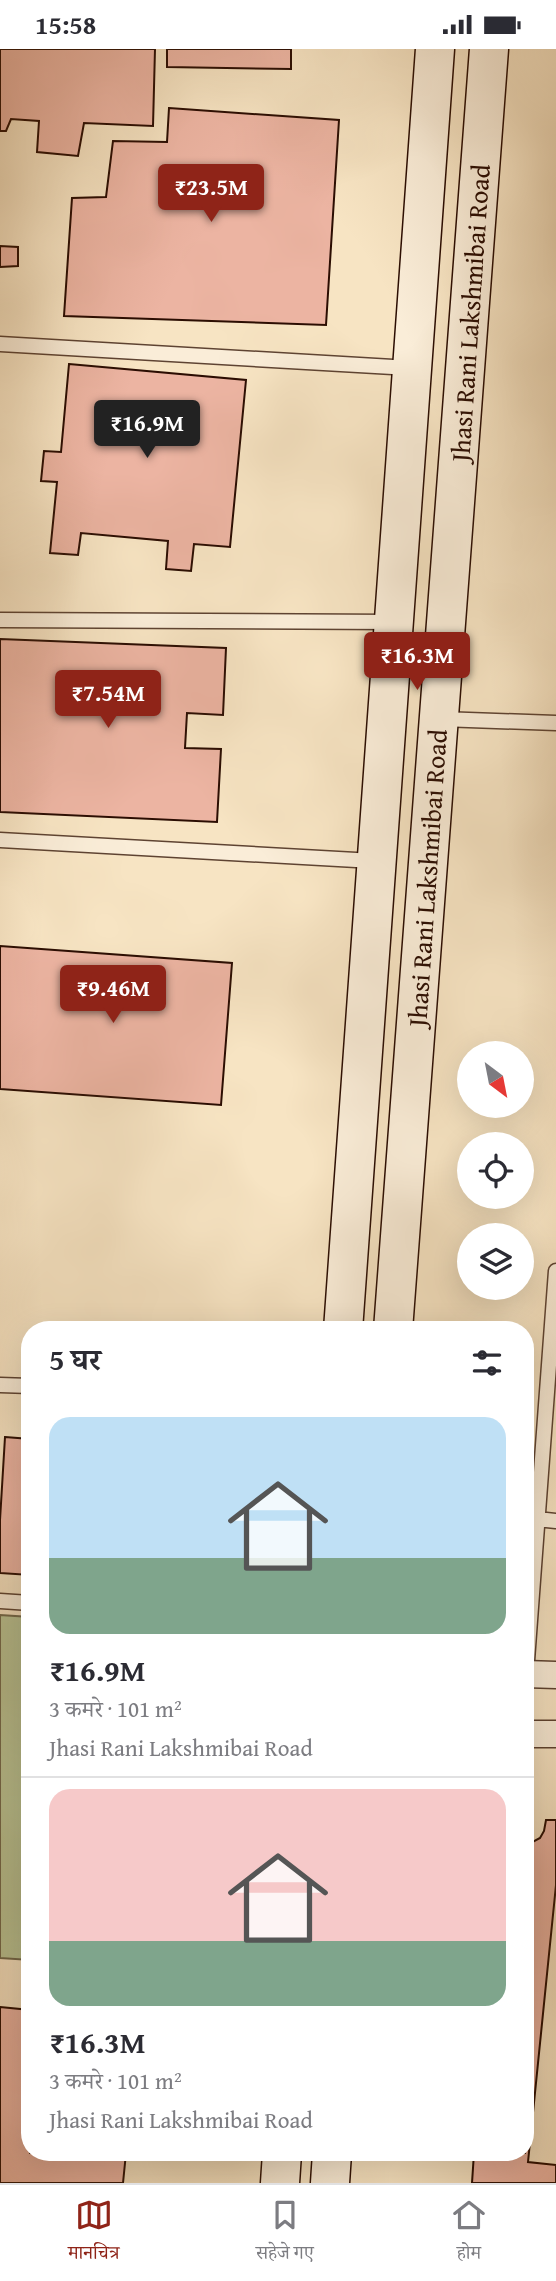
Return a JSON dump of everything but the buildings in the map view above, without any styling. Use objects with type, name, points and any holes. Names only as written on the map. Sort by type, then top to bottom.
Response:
[{"type":"main road","name":"Jhasi Rani Lakshmibai Road","points":[[344,1321],[435,49]]},
{"type":"main road","name":"Jhasi Rani Lakshmibai Road","points":[[394,1321],[489,49]]},
{"type":"main road","points":[[279,2183],[281,2161]]},
{"type":"main road","points":[[330,2183],[331,2161]]},
{"type":"street","points":[[534,1674],[556,1675]]},
{"type":"street","points":[[534,1734],[556,1734]]},
{"type":"lane","points":[[0,344],[411,368]]},
{"type":"lane","points":[[0,620],[393,622]]},
{"type":"lane","points":[[439,718],[556,723]]},
{"type":"lane","points":[[0,839],[376,861]]},
{"type":"lane","points":[[534,1558],[553,1359],[556,1271]]},
{"type":"lane","points":[[0,1385],[21,1386]]},
{"type":"lane","points":[[537,1520],[556,1521]]},
{"type":"lane","points":[[0,1601],[21,1602]]},
{"type":"green space","points":[[0,1615],[21,1616],[21,1959],[0,1958]]}]
